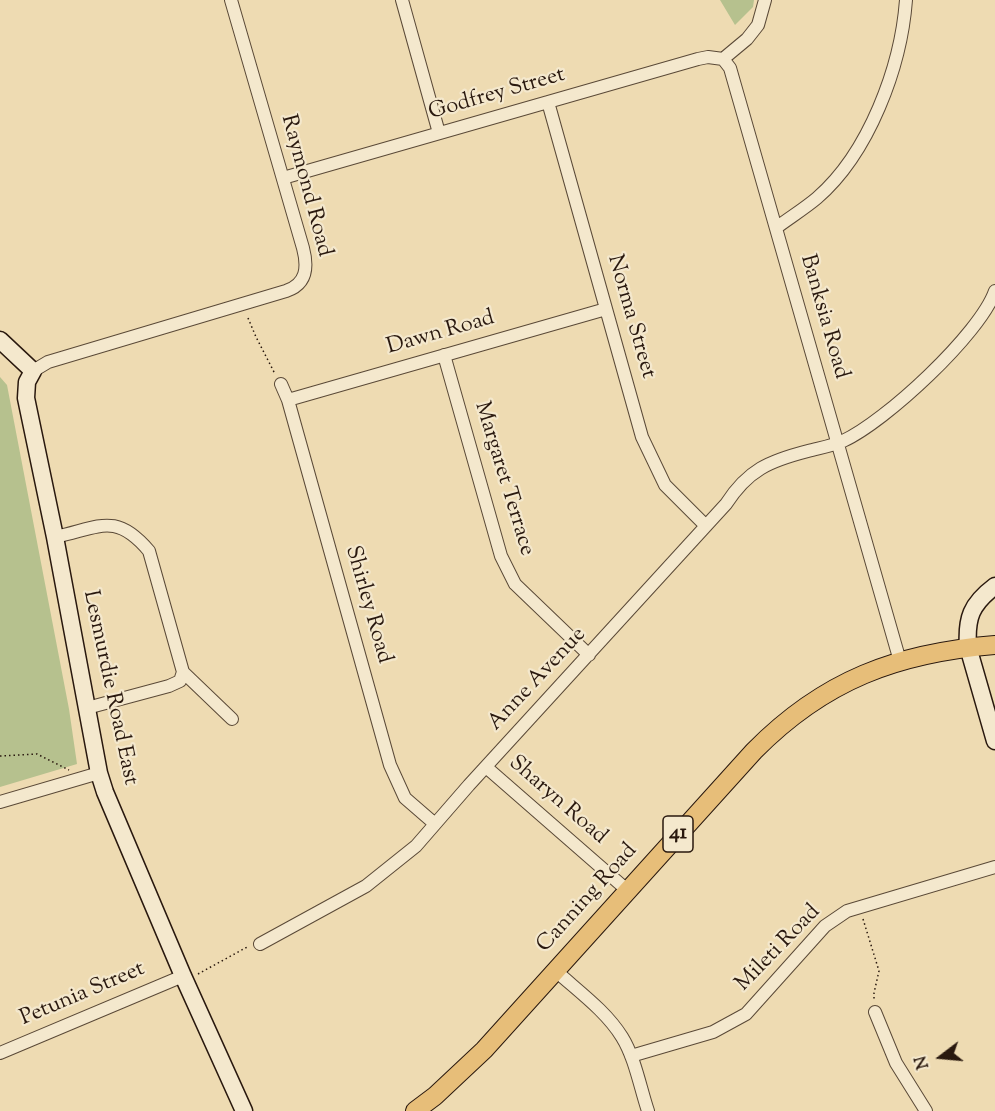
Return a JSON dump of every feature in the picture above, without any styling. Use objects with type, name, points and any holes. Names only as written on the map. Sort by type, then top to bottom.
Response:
[{"type":"main road","name":"Canning Road","points":[[416,1111],[484,1050],[754,751],[803,708],[833,689],[876,669],[900,661],[968,647],[995,645]]},
{"type":"street","name":"Raymond Road","points":[[33,371],[48,362],[296,287],[304,276],[306,260],[231,0]]},
{"type":"street","points":[[402,0],[439,133]]},
{"type":"street","points":[[723,59],[747,39],[758,25],[765,0]]},
{"type":"street","points":[[776,228],[817,198],[849,162],[878,109],[893,72],[904,28],[906,0]]},
{"type":"street","name":"Godfrey Street","points":[[283,178],[698,59],[708,57],[723,59]]},
{"type":"street","name":"Banksia Road","points":[[723,59],[730,68],[900,661]]},
{"type":"street","name":"Norma Street","points":[[548,102],[642,436],[665,485],[706,526]]},
{"type":"street","name":"Anne Avenue","points":[[260,944],[366,886],[416,846],[726,504],[736,488],[756,470],[780,459],[837,444],[856,435],[948,358],[991,304],[995,291]]},
{"type":"street","name":"Dawn Road","points":[[288,400],[606,309]]},
{"type":"street","points":[[0,340],[33,371]]},
{"type":"street","name":"Margaret Terrace","points":[[444,356],[501,556],[515,584],[589,655]]},
{"type":"street","name":"Lesmurdie Road East","points":[[33,371],[28,379],[26,393],[87,708],[92,775],[105,792],[183,976],[244,1111]]},
{"type":"street","name":"Shirley Road","points":[[282,384],[390,765],[405,798],[435,824]]},
{"type":"street","points":[[55,537],[102,525],[116,525],[128,530],[140,540],[149,551],[183,672],[232,719]]},
{"type":"street","points":[[995,586],[973,608],[968,625],[968,647],[995,741]]},
{"type":"street","points":[[87,708],[169,686],[180,681],[183,672]]},
{"type":"street","name":"Sharyn Road","points":[[486,767],[627,890]]},
{"type":"street","points":[[0,801],[92,775]]},
{"type":"street","name":"Mileti Road","points":[[631,1056],[713,1032],[746,1014],[825,926],[847,911],[995,867]]},
{"type":"street","points":[[556,971],[611,1022],[622,1038],[631,1056],[648,1111]]},
{"type":"street","name":"Petunia Street","points":[[0,1053],[183,976]]},
{"type":"street","points":[[875,1012],[892,1056],[926,1111]]},
{"type":"path","points":[[248,318],[282,384]]},
{"type":"path","points":[[0,756],[37,754],[92,775]]},
{"type":"path","points":[[859,906],[879,971],[874,993],[875,1012]]},
{"type":"path","points":[[183,976],[191,978],[253,944],[260,944]]},
{"type":"green space","points":[[720,0],[754,0],[753,7],[735,25]]},
{"type":"green space","points":[[0,377],[7,385],[69,709],[77,764],[0,787]]}]
